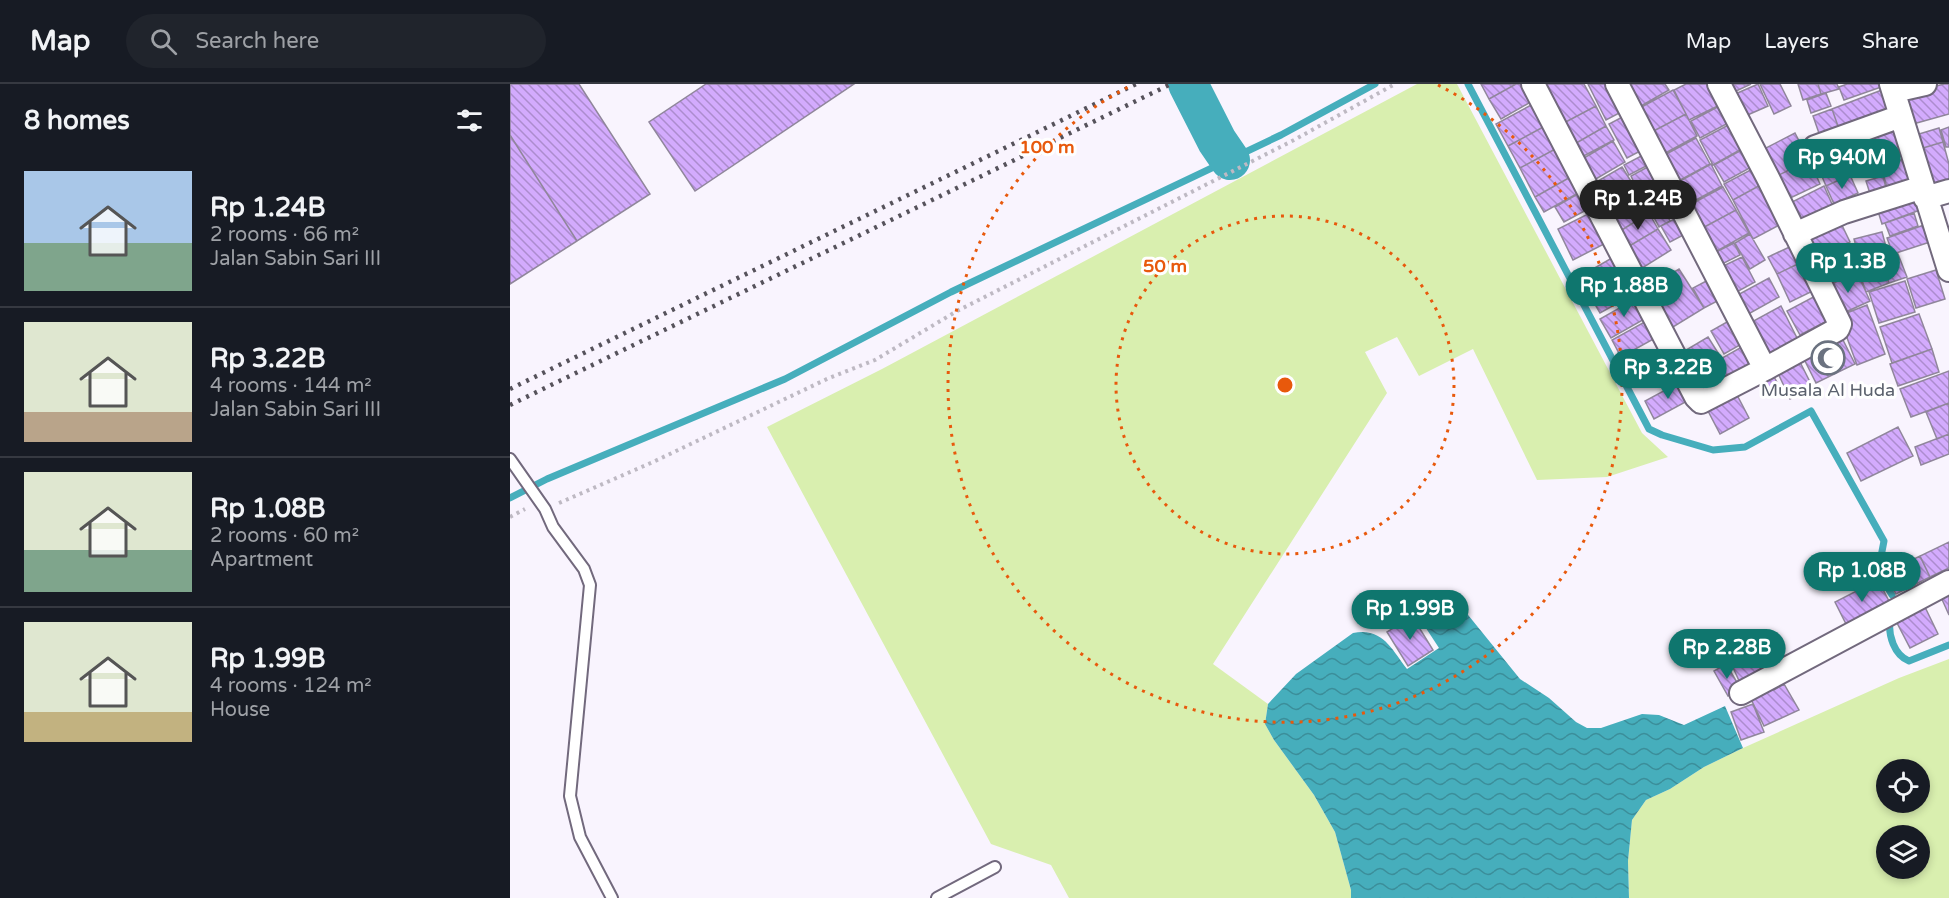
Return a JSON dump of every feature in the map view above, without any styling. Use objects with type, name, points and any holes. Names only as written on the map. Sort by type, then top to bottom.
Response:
[{"type":"street","points":[[1533,84],[1698,401],[1705,400],[1765,369],[1839,326],[1839,320],[1719,84]]},
{"type":"street","points":[[1617,84],[1765,369]]},
{"type":"street","points":[[1925,84],[1892,87],[1949,270]]},
{"type":"street","points":[[1815,147],[1901,116]]},
{"type":"street","points":[[1795,234],[1844,212],[1924,193],[1949,191]]},
{"type":"street","points":[[1741,693],[1949,582]]},
{"type":"lane","points":[[510,459],[534,493],[553,527],[584,569],[590,585],[570,796],[580,837],[612,898]]},
{"type":"lane","points":[[937,898],[995,867]]},
{"type":"path","points":[[544,509],[664,457],[829,378],[875,360],[957,311],[1294,140],[1395,84]]},
{"type":"green space","points":[[1417,84],[1457,84],[1642,433],[1668,457],[1607,477],[1537,480],[1473,349],[1419,376],[1397,337],[1365,352],[1387,393],[1213,664],[1268,704],[1265,724],[1314,795],[1335,832],[1351,890],[1351,898],[1069,898],[1051,865],[991,844],[767,427],[882,369]]},
{"type":"green space","points":[[1949,659],[1949,898],[1629,898],[1628,861],[1632,820],[1646,800],[1743,748],[1899,678]]},
{"type":"water","points":[[1448,600],[1460,605],[1520,679],[1587,728],[1601,728],[1642,714],[1659,715],[1684,725],[1725,706],[1743,748],[1646,800],[1632,820],[1628,861],[1629,898],[1351,898],[1351,890],[1335,832],[1314,795],[1265,724],[1268,704],[1296,674],[1353,633],[1372,633],[1379,637],[1386,642],[1407,669],[1439,648],[1418,616],[1433,605]]},
{"type":"building","points":[[510,84],[579,84],[650,194],[577,241],[510,135]]},
{"type":"building","points":[[706,84],[854,84],[695,191],[649,122]]},
{"type":"building","points":[[1481,84],[1516,84],[1489,99]]},
{"type":"building","points":[[1516,84],[1528,84],[1536,99],[1501,119],[1489,99]]},
{"type":"building","points":[[1539,84],[1584,84],[1596,106],[1560,125]]},
{"type":"building","points":[[1588,84],[1613,84],[1627,109],[1606,120]]},
{"type":"building","points":[[1629,84],[1665,84],[1669,90],[1641,106]]},
{"type":"building","points":[[1686,84],[1714,84],[1724,103],[1689,120],[1674,90]]},
{"type":"building","points":[[1730,84],[1751,84],[1734,92]]},
{"type":"building","points":[[1758,84],[1768,106],[1743,117],[1733,95]]},
{"type":"building","points":[[1760,84],[1780,84],[1791,106],[1774,114]]},
{"type":"building","points":[[1798,84],[1818,84],[1821,94],[1803,100]]},
{"type":"building","points":[[1818,84],[1837,84],[1839,89],[1821,94]]},
{"type":"building","points":[[1847,84],[1887,85],[1844,100],[1839,87]]},
{"type":"building","points":[[1949,84],[1949,114],[1913,124],[1906,94]]},
{"type":"building","points":[[1887,88],[1895,112],[1840,132],[1832,109]]},
{"type":"building","points":[[1673,90],[1686,114],[1646,135],[1634,111]]},
{"type":"building","points":[[1826,93],[1831,106],[1811,113],[1807,100]]},
{"type":"building","points":[[1535,103],[1547,125],[1508,146],[1496,124]]},
{"type":"building","points":[[1725,103],[1734,120],[1700,138],[1691,121]]},
{"type":"building","points":[[1596,106],[1606,126],[1571,146],[1560,125]]},
{"type":"building","points":[[1832,109],[1840,132],[1821,139],[1813,116]]},
{"type":"building","points":[[1628,114],[1646,148],[1627,158],[1609,124]]},
{"type":"building","points":[[1686,114],[1697,136],[1658,157],[1646,135]]},
{"type":"building","points":[[1896,121],[1906,150],[1852,168],[1843,138]]},
{"type":"building","points":[[1734,122],[1747,146],[1713,165],[1700,140]]},
{"type":"building","points":[[1547,125],[1559,147],[1520,168],[1508,146]]},
{"type":"building","points":[[1606,126],[1614,140],[1578,159],[1571,146]]},
{"type":"building","points":[[1949,127],[1949,147],[1946,147],[1941,130]]},
{"type":"building","points":[[1939,128],[1943,142],[1923,148],[1919,134]]},
{"type":"building","points":[[1795,133],[1809,160],[1775,177],[1762,150]]},
{"type":"building","points":[[510,135],[577,241],[510,284]]},
{"type":"building","points":[[1696,138],[1710,164],[1671,185],[1657,159]]},
{"type":"building","points":[[1613,141],[1625,162],[1589,183],[1577,162]]},
{"type":"building","points":[[1943,142],[1949,164],[1949,182],[1934,187],[1923,148]]},
{"type":"building","points":[[1837,145],[1850,175],[1826,186],[1813,155]]},
{"type":"building","points":[[1559,147],[1574,175],[1535,197],[1520,168]]},
{"type":"building","points":[[1747,147],[1757,164],[1724,182],[1714,165]]},
{"type":"building","points":[[1645,154],[1650,164],[1629,175],[1624,165]]},
{"type":"building","points":[[1904,159],[1912,188],[1889,195],[1881,166]]},
{"type":"building","points":[[1809,160],[1820,184],[1786,200],[1775,177]]},
{"type":"building","points":[[1655,163],[1668,188],[1643,201],[1631,176]]},
{"type":"building","points":[[1711,164],[1722,186],[1683,207],[1671,186]]},
{"type":"building","points":[[1758,166],[1766,182],[1733,200],[1724,184]]},
{"type":"building","points":[[1622,167],[1634,186],[1603,205],[1591,185]]},
{"type":"building","points":[[1574,175],[1582,191],[1544,212],[1535,197]]},
{"type":"building","points":[[1850,175],[1858,193],[1834,204],[1826,186]]},
{"type":"building","points":[[1883,176],[1888,196],[1872,200],[1866,181]]},
{"type":"building","points":[[1766,182],[1787,221],[1753,239],[1733,200]]},
{"type":"building","points":[[1824,186],[1835,211],[1796,230],[1784,206]]},
{"type":"building","points":[[1723,187],[1736,210],[1697,231],[1684,208]]},
{"type":"building","points":[[1635,190],[1649,213],[1617,233],[1603,210]]},
{"type":"building","points":[[1583,191],[1592,207],[1564,222],[1555,207]]},
{"type":"building","points":[[1914,192],[1920,210],[1882,224],[1876,205]]},
{"type":"building","points":[[1659,198],[1670,221],[1659,227],[1647,204]]},
{"type":"building","points":[[1736,210],[1749,233],[1710,255],[1697,231]]},
{"type":"building","points":[[1590,213],[1606,243],[1573,260],[1558,229]]},
{"type":"building","points":[[1649,213],[1658,229],[1626,248],[1617,233]]},
{"type":"building","points":[[1914,213],[1918,226],[1890,236],[1885,223]]},
{"type":"building","points":[[1682,215],[1691,231],[1670,242],[1661,226]]},
{"type":"building","points":[[1838,217],[1850,242],[1811,261],[1799,236]]},
{"type":"building","points":[[1924,225],[1930,242],[1893,254],[1887,238]]},
{"type":"building","points":[[1658,229],[1671,250],[1639,270],[1626,248]]},
{"type":"building","points":[[1882,232],[1888,254],[1860,261],[1854,239]]},
{"type":"building","points":[[1750,234],[1765,260],[1750,269],[1735,243]]},
{"type":"building","points":[[1734,243],[1740,255],[1722,264],[1716,252]]},
{"type":"building","points":[[1796,244],[1804,261],[1777,274],[1768,257]]},
{"type":"building","points":[[1852,252],[1859,267],[1821,284],[1814,270]]},
{"type":"building","points":[[1898,254],[1907,277],[1889,283],[1881,261]]},
{"type":"building","points":[[1617,255],[1627,273],[1589,294],[1579,277]]},
{"type":"building","points":[[1742,257],[1755,282],[1733,294],[1719,268]]},
{"type":"building","points":[[1804,261],[1817,289],[1790,302],[1777,274]]},
{"type":"building","points":[[1881,261],[1889,283],[1866,292],[1858,269]]},
{"type":"building","points":[[1679,269],[1704,308],[1673,327],[1648,288]]},
{"type":"building","points":[[1936,270],[1945,299],[1916,308],[1907,279]]},
{"type":"building","points":[[1857,272],[1870,301],[1839,315],[1825,287]]},
{"type":"building","points":[[1627,273],[1638,292],[1600,313],[1589,294]]},
{"type":"building","points":[[1712,278],[1723,298],[1704,308],[1693,288]]},
{"type":"building","points":[[1769,278],[1779,297],[1743,317],[1732,298]]},
{"type":"building","points":[[1905,281],[1915,312],[1879,323],[1869,292]]},
{"type":"building","points":[[1819,294],[1831,319],[1800,335],[1787,311]]},
{"type":"building","points":[[1637,298],[1648,317],[1611,338],[1600,319]]},
{"type":"building","points":[[1867,305],[1885,354],[1857,365],[1839,316]]},
{"type":"building","points":[[1781,306],[1799,342],[1766,359],[1748,324]]},
{"type":"building","points":[[1919,314],[1932,349],[1892,363],[1880,327]]},
{"type":"building","points":[[1734,318],[1747,341],[1724,354],[1711,331]]},
{"type":"building","points":[[1650,319],[1659,336],[1621,357],[1612,340]]},
{"type":"building","name":"Musala Al Huda","points":[[1839,332],[1855,364],[1816,383],[1800,351]]},
{"type":"building","points":[[1708,337],[1720,356],[1692,373],[1681,353]]},
{"type":"building","points":[[1747,344],[1756,361],[1703,392],[1692,375]]},
{"type":"building","points":[[1932,349],[1939,372],[1898,386],[1890,364]]},
{"type":"building","points":[[1798,358],[1813,388],[1790,399],[1776,369]]},
{"type":"building","points":[[1771,371],[1780,388],[1769,394],[1760,377]]},
{"type":"building","points":[[1949,371],[1949,403],[1911,417],[1900,389]]},
{"type":"building","points":[[1682,381],[1691,399],[1654,419],[1645,401]]},
{"type":"building","points":[[1736,393],[1749,418],[1720,434],[1707,409]]},
{"type":"building","points":[[1949,403],[1949,434],[1937,439],[1926,412]]},
{"type":"building","points":[[1898,427],[1913,456],[1861,481],[1847,453]]},
{"type":"building","points":[[1949,434],[1949,454],[1921,465],[1915,447]]},
{"type":"building","points":[[1949,542],[1949,568],[1930,577],[1920,556]]},
{"type":"building","points":[[1920,556],[1930,577],[1896,594],[1885,573]]},
{"type":"building","points":[[1878,580],[1890,603],[1847,626],[1835,602]]},
{"type":"building","points":[[1949,591],[1949,615],[1940,595]]},
{"type":"building","points":[[1924,605],[1938,634],[1910,648],[1895,619]]},
{"type":"building","points":[[1412,616],[1433,650],[1408,666],[1387,632]]},
{"type":"building","points":[[1754,649],[1766,673],[1741,685],[1730,661]]},
{"type":"building","points":[[1726,664],[1741,689],[1728,696],[1714,671]]},
{"type":"building","points":[[1771,683],[1774,690],[1784,684],[1799,710],[1764,726],[1749,695]]},
{"type":"building","points":[[1753,704],[1764,732],[1741,740],[1731,712]]},
{"type":"waterway","points":[[1188,84],[1217,141],[1230,160]]},
{"type":"waterway","points":[[510,498],[547,479],[785,379],[951,292],[1281,135],[1375,84]]},
{"type":"waterway","points":[[1468,84],[1649,429],[1713,450],[1745,447],[1811,411],[1884,541],[1878,572],[1892,595]]},
{"type":"waterway","points":[[1890,620],[1893,644],[1899,654],[1909,661],[1949,645]]},
{"type":"railway","points":[[510,389],[1136,84]]},
{"type":"railway","points":[[510,405],[1171,84]]},
{"type":"place","name":"Musala Al Huda","points":[[1828,358]]}]
